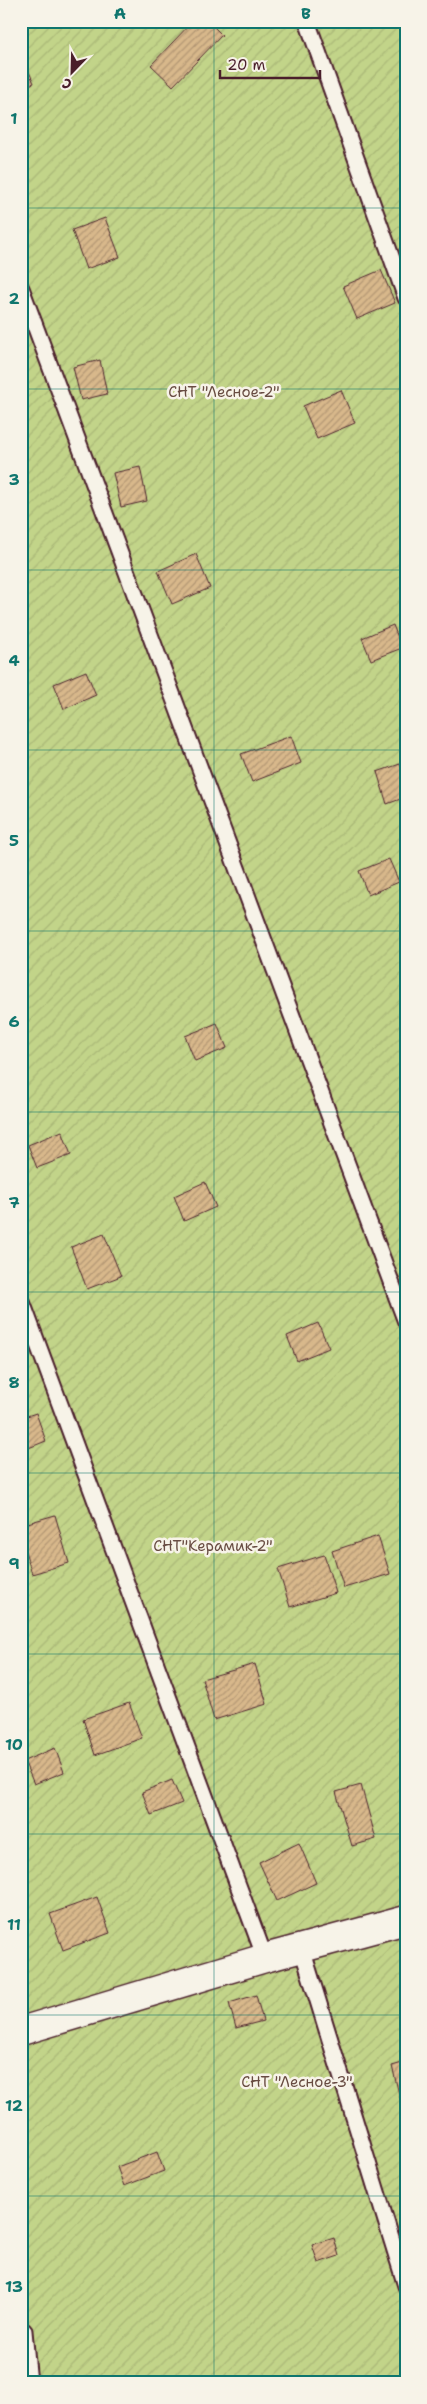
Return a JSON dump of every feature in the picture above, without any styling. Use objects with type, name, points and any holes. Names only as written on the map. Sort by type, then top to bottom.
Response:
[{"type":"street","points":[[21,2031],[265,1958],[406,1920]]},
{"type":"lane","points":[[307,21],[406,298]]},
{"type":"lane","points":[[21,288],[406,1322]]},
{"type":"lane","points":[[21,1299],[265,1958]]},
{"type":"lane","points":[[302,1949],[406,2286]]},
{"type":"lane","points":[[24,2331],[29,2383]]},
{"type":"green space","points":[[21,21],[406,21],[406,2383],[21,2383]]},
{"type":"building","points":[[193,21],[208,21],[222,35],[173,86],[151,65]]},
{"type":"building","points":[[23,58],[34,83],[21,88],[21,59]]},
{"type":"building","points":[[105,218],[120,257],[86,269],[72,230]]},
{"type":"building","points":[[381,270],[395,303],[357,319],[343,286]]},
{"type":"building","points":[[100,360],[107,394],[81,400],[73,367]]},
{"type":"building","points":[[341,390],[355,423],[317,439],[303,406]]},
{"type":"building","points":[[140,467],[147,501],[121,507],[113,473]]},
{"type":"building","points":[[196,554],[210,588],[172,604],[158,571]]},
{"type":"building","points":[[393,625],[402,648],[371,660],[362,638]]},
{"type":"building","points":[[86,671],[96,695],[64,709],[54,684]]},
{"type":"building","points":[[291,736],[301,763],[252,782],[241,754]]},
{"type":"building","points":[[400,764],[406,781],[406,797],[387,804],[377,772]]},
{"type":"building","points":[[389,859],[399,882],[368,895],[359,871]]},
{"type":"building","points":[[217,1023],[227,1048],[195,1061],[185,1036]]},
{"type":"building","points":[[62,1131],[71,1155],[37,1168],[28,1145]]},
{"type":"building","points":[[205,1182],[216,1207],[184,1221],[174,1196]]},
{"type":"building","points":[[104,1234],[121,1276],[87,1289],[71,1247]]},
{"type":"building","points":[[318,1323],[329,1348],[297,1361],[287,1336]]},
{"type":"building","points":[[36,1413],[46,1441],[21,1451],[21,1418]]},
{"type":"building","points":[[55,1515],[69,1563],[32,1574],[21,1538],[21,1525]]},
{"type":"building","points":[[378,1536],[390,1574],[344,1588],[332,1551]]},
{"type":"building","points":[[324,1555],[336,1593],[290,1607],[278,1569]]},
{"type":"building","points":[[255,1664],[267,1704],[214,1720],[202,1679]]},
{"type":"building","points":[[129,1703],[142,1738],[95,1755],[83,1719]]},
{"type":"building","points":[[55,1748],[64,1772],[34,1784],[24,1761]]},
{"type":"building","points":[[172,1780],[182,1803],[151,1815],[142,1792]]},
{"type":"building","points":[[361,1785],[376,1839],[352,1846],[336,1792]]},
{"type":"building","points":[[299,1843],[316,1883],[277,1901],[259,1862]]},
{"type":"building","points":[[97,1897],[110,1933],[63,1950],[50,1914]]},
{"type":"building","points":[[256,1995],[263,2021],[236,2028],[229,2003]]},
{"type":"building","points":[[406,2062],[406,2110],[403,2110],[392,2066]]},
{"type":"building","points":[[157,2152],[164,2171],[124,2186],[117,2167]]},
{"type":"building","points":[[334,2238],[339,2256],[318,2263],[312,2245]]},
{"type":"park label","name":"СНТ \"Лесное-2\"","points":[[224,392]]},
{"type":"park label","name":"СНТ\"Керамик-2\"","points":[[213,1546]]},
{"type":"park label","name":"СНТ \"Лесное-3\"","points":[[297,2082]]}]
